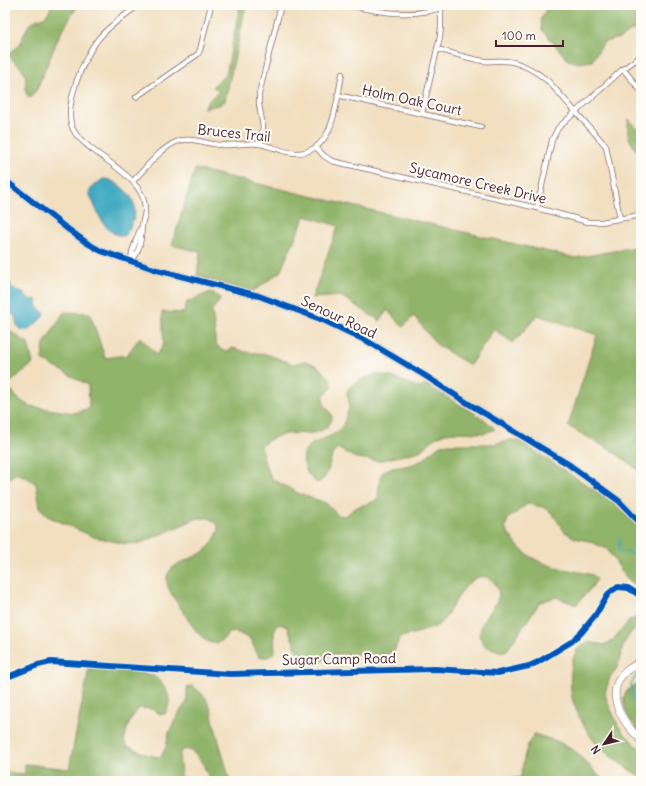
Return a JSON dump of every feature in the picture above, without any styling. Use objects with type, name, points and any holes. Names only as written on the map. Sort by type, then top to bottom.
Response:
[{"type":"main road","points":[[638,663],[626,670],[619,680],[615,696],[617,707],[621,716],[641,740]]},
{"type":"street","points":[[131,262],[138,254],[145,209],[143,198],[133,182],[82,141],[73,131],[69,115],[72,98],[86,57],[107,30],[139,5]]},
{"type":"street","points":[[136,97],[198,54],[211,5]]},
{"type":"street","points":[[260,144],[263,122],[259,104],[259,94],[281,5]]},
{"type":"street","points":[[349,5],[391,13],[410,14],[441,9],[451,5]]},
{"type":"street","points":[[422,113],[437,49],[441,27],[441,9]]},
{"type":"street","points":[[437,49],[484,61],[505,60],[523,65],[540,74],[549,82],[606,146],[620,219]]},
{"type":"street","points":[[536,208],[555,133],[562,123],[575,111],[623,69],[641,56]]},
{"type":"street","points":[[623,69],[641,91]]},
{"type":"street","points":[[316,147],[330,130],[342,74]]},
{"type":"street","name":"Holm Oak Court","points":[[337,95],[481,127]]},
{"type":"street","name":"Bruces Trail","points":[[133,182],[163,151],[177,142],[194,140],[221,145],[260,144],[294,153],[306,152],[316,147]]},
{"type":"street","name":"Sycamore Creek Drive","points":[[316,147],[324,156],[332,160],[536,208],[588,222],[601,222],[641,215]]},
{"type":"street","name":"Senour Road","points":[[5,180],[87,243],[110,255],[157,270],[259,296],[323,320],[349,332],[424,375],[568,464],[619,501],[641,524]]},
{"type":"street","name":"Sugar Camp Road","points":[[5,678],[38,665],[51,662],[230,674],[435,669],[498,673],[529,666],[572,642],[581,633],[612,590],[618,587],[628,588],[641,596]]},
{"type":"street","points":[[638,663],[641,672]]},
{"type":"green space","points":[[52,5],[78,5],[59,36],[37,89],[31,97],[28,97],[24,72],[8,55],[20,44],[26,28],[36,20],[47,15]]},
{"type":"green space","points":[[240,5],[246,5],[225,101],[219,105],[203,108],[212,97],[219,92],[213,86],[226,75]]},
{"type":"green space","points":[[548,5],[641,5],[641,25],[620,38],[604,42],[592,61],[579,63],[568,60],[542,30],[541,19]]},
{"type":"green space","points":[[629,119],[641,133],[641,158],[628,135]]},
{"type":"green space","points":[[195,169],[575,258],[641,246],[641,472],[614,452],[568,426],[597,335],[538,315],[513,343],[494,329],[470,365],[437,345],[414,316],[403,327],[387,310],[380,321],[341,296],[312,298],[338,226],[305,216],[280,272],[252,292],[197,276],[200,252],[172,245]]},
{"type":"green space","points":[[211,292],[221,299],[212,310],[215,342],[221,350],[227,351],[233,348],[245,352],[266,354],[293,364],[305,361],[316,365],[330,378],[332,387],[323,395],[325,406],[332,417],[328,426],[318,432],[286,434],[279,436],[269,440],[261,446],[265,464],[272,479],[300,494],[326,503],[338,515],[345,516],[357,507],[373,502],[378,498],[380,477],[383,472],[388,469],[411,465],[423,460],[438,446],[446,444],[495,444],[510,440],[518,441],[601,494],[624,512],[641,531],[641,591],[626,577],[607,549],[589,541],[575,538],[565,532],[552,513],[543,507],[527,504],[508,519],[505,527],[513,540],[522,550],[542,563],[593,575],[597,579],[576,605],[556,597],[540,602],[507,650],[502,652],[485,646],[479,636],[483,623],[499,595],[494,582],[484,577],[476,578],[468,584],[438,625],[400,637],[394,651],[387,654],[331,654],[319,664],[305,664],[301,662],[288,627],[280,624],[276,626],[274,633],[275,652],[268,657],[259,657],[250,639],[236,632],[228,633],[222,640],[216,643],[209,642],[203,638],[192,626],[173,596],[168,587],[167,578],[172,568],[199,555],[211,545],[219,530],[217,524],[209,518],[198,518],[141,543],[126,544],[94,537],[47,516],[40,507],[36,484],[26,477],[17,474],[13,475],[7,483],[5,490],[5,328],[28,343],[33,364],[8,385],[17,398],[29,406],[74,413],[89,408],[88,385],[42,360],[44,344],[64,312],[90,313],[105,358],[127,355],[140,337],[157,355],[164,344],[162,312],[184,313],[187,302]]},
{"type":"green space","points":[[377,374],[392,377],[420,388],[426,385],[484,419],[494,428],[494,430],[484,433],[445,433],[435,438],[420,451],[379,461],[356,458],[337,448],[334,452],[325,477],[317,483],[309,475],[305,467],[304,455],[306,450],[316,442],[329,437],[340,429],[345,420],[349,407],[347,393],[348,389],[359,380]]},
{"type":"green space","points":[[641,616],[641,626],[632,631],[624,643],[617,668],[610,677],[605,693],[618,725],[641,750],[641,777],[607,754],[591,737],[581,720],[573,701],[571,669],[576,652],[580,646],[586,643],[604,645],[612,641],[630,620]]},
{"type":"green space","points":[[89,668],[145,673],[154,676],[161,682],[169,699],[169,705],[165,714],[160,714],[152,709],[140,708],[131,719],[124,741],[127,746],[148,755],[159,757],[165,749],[174,721],[187,702],[187,688],[192,685],[205,697],[211,709],[230,781],[210,781],[204,766],[198,757],[186,749],[180,752],[181,781],[5,781],[5,772],[25,774],[25,764],[69,769]]},
{"type":"green space","points":[[635,685],[641,685],[641,733],[627,714],[624,702],[624,696],[627,691]]},
{"type":"green space","points":[[534,734],[559,742],[576,752],[605,781],[486,781],[484,778],[489,777],[521,777],[526,749]]},
{"type":"water","points":[[103,179],[110,180],[120,186],[127,192],[134,203],[134,216],[125,236],[117,235],[106,227],[98,214],[89,193],[92,187]]},
{"type":"water","points":[[5,277],[14,290],[21,291],[29,299],[37,300],[38,308],[46,314],[29,330],[21,330],[17,325],[15,316],[5,308]]},
{"type":"waterway","points":[[620,537],[618,551],[631,553],[641,559]]},
{"type":"waterway","points":[[641,674],[636,675],[631,685],[636,714],[641,719]]},
{"type":"cycle path","points":[[5,180],[65,227],[101,251],[157,270],[259,296],[323,320],[367,341],[568,464],[619,501],[641,524]]},
{"type":"cycle path","points":[[5,678],[38,665],[51,662],[230,674],[435,669],[498,673],[529,666],[571,642],[581,633],[595,616],[608,594],[618,587],[628,588],[641,596]]}]
